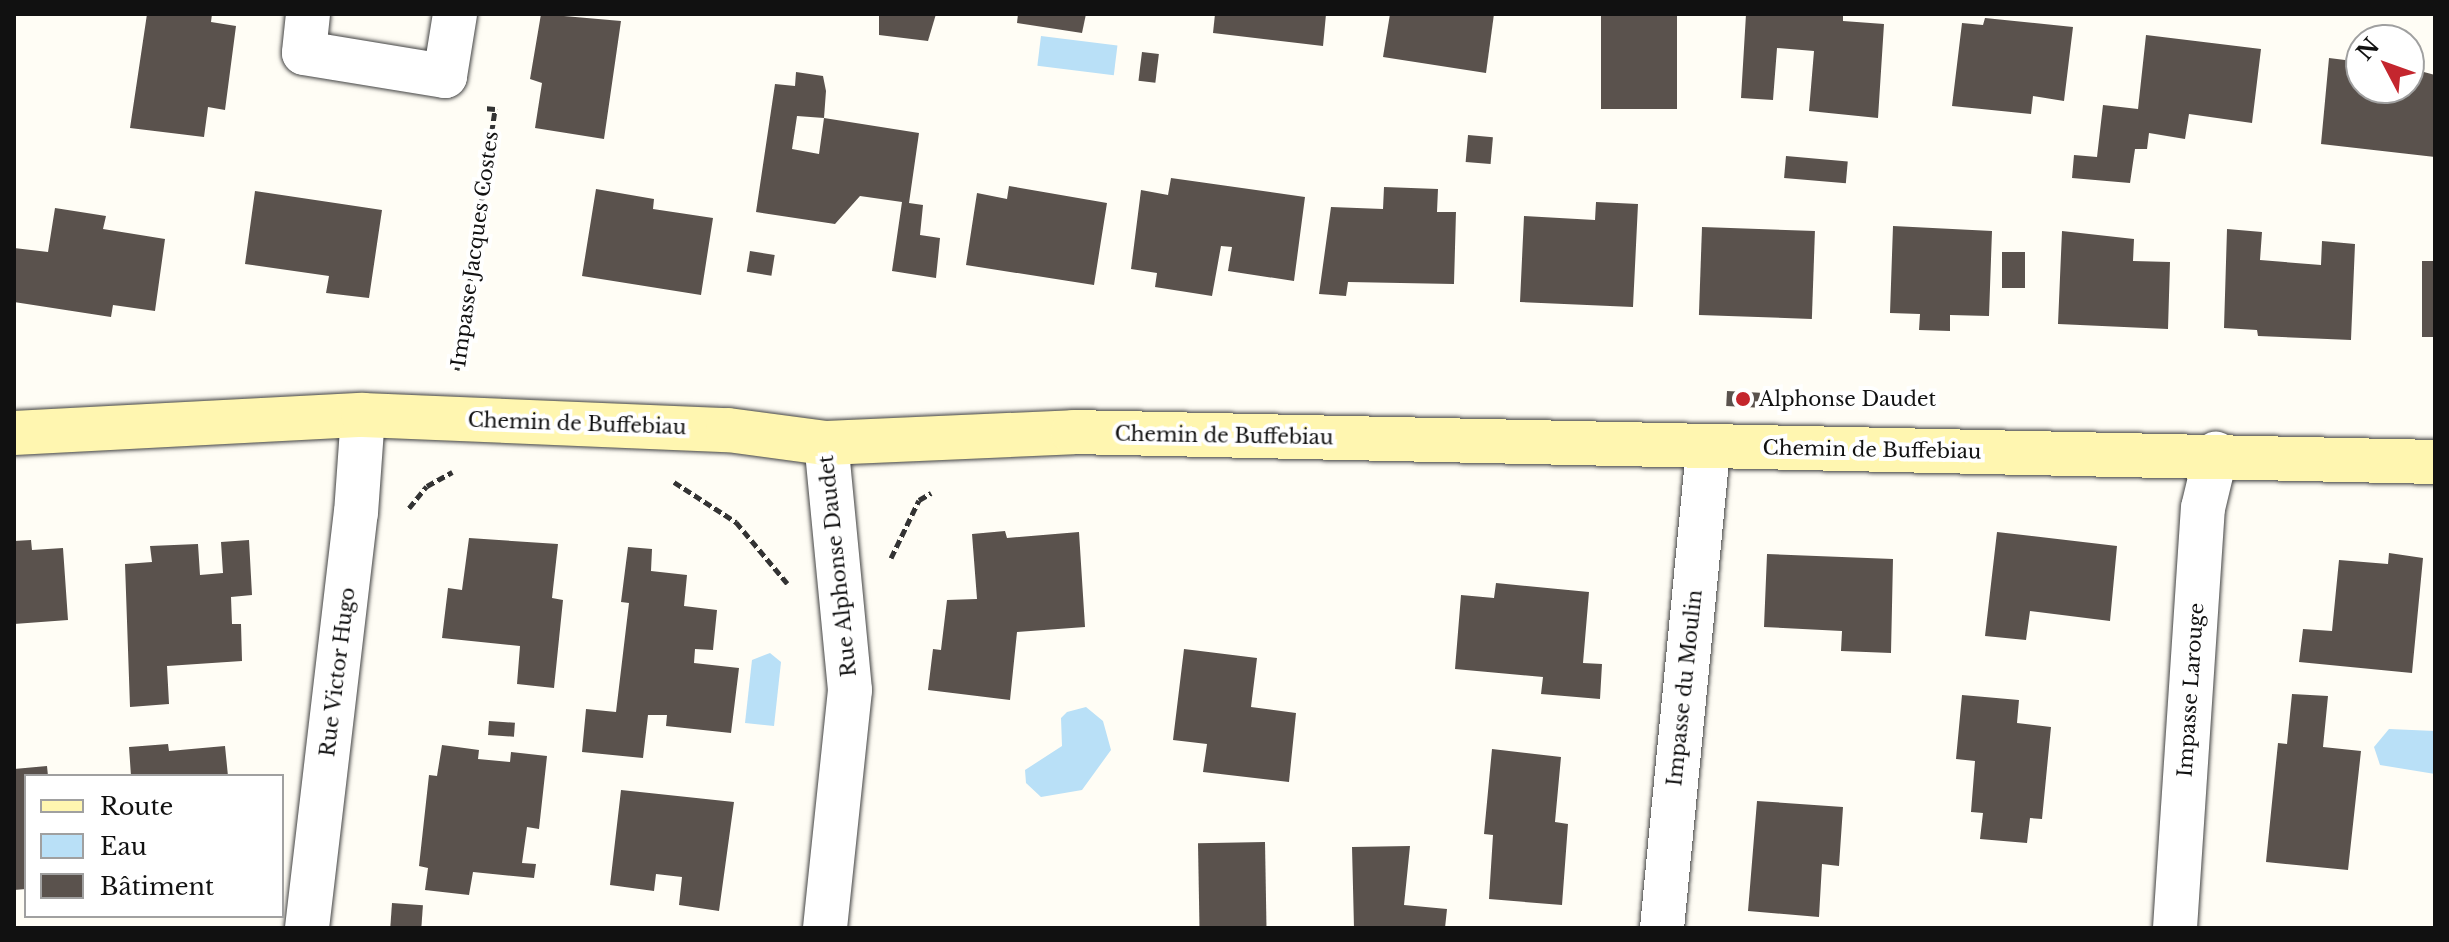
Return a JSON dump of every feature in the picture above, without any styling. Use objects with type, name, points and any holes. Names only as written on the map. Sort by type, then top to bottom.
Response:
[{"type":"street","points":[[308,14],[304,53],[445,76],[455,14]]},
{"type":"street","name":"Chemin de Buffebiau","points":[[14,433],[363,415],[728,430],[826,443],[1073,432],[1708,448],[2216,454],[2435,462]]},
{"type":"street","name":"Rue Victor Hugo","points":[[307,928],[355,528],[363,415]]},
{"type":"street","name":"Rue Alphonse Daudet","points":[[825,928],[850,690],[826,443]]},
{"type":"street","name":"Impasse du Moulin","points":[[1662,928],[1708,448]]},
{"type":"street","name":"Impasse Larouge","points":[[2175,928],[2203,508],[2216,454]]},
{"type":"path","name":"Impasse Jacques Costes","points":[[445,76],[442,101],[495,109],[457,361],[455,419]]},
{"type":"path","points":[[403,515],[427,486],[459,468]]},
{"type":"path","points":[[658,478],[673,481],[736,522],[790,587],[801,590]]},
{"type":"path","points":[[888,565],[919,500],[944,485]]},
{"type":"water","points":[[1041,36],[1117,45],[1114,75],[1037,66]]},
{"type":"water","points":[[770,653],[781,662],[774,726],[745,723],[752,660]]},
{"type":"water","points":[[1086,707],[1103,721],[1111,750],[1082,790],[1041,797],[1026,783],[1025,770],[1062,746],[1061,718],[1067,712]]},
{"type":"water","points":[[2389,729],[2435,731],[2435,774],[2380,765],[2374,747]]},
{"type":"building","points":[[147,14],[212,14],[211,22],[236,26],[225,110],[208,107],[204,137],[130,128]]},
{"type":"building","points":[[541,14],[621,21],[604,139],[535,128],[542,83],[530,79]]},
{"type":"building","points":[[879,14],[936,14],[928,41],[879,35]]},
{"type":"building","points":[[1018,14],[1086,14],[1082,33],[1017,23]]},
{"type":"building","points":[[1215,14],[1326,14],[1323,46],[1213,33]]},
{"type":"building","points":[[1390,14],[1494,14],[1486,73],[1383,57]]},
{"type":"building","points":[[1601,14],[1677,14],[1677,109],[1601,109]]},
{"type":"building","points":[[1746,14],[1843,14],[1843,21],[1884,24],[1878,118],[1809,111],[1814,51],[1777,48],[1773,100],[1741,98]]},
{"type":"building","points":[[1985,18],[2073,27],[2064,101],[2033,96],[2031,114],[1952,106],[1962,23],[1983,25]]},
{"type":"building","points":[[2146,35],[2261,49],[2252,123],[2189,114],[2185,139],[2149,133],[2147,149],[2135,149],[2130,183],[2072,178],[2074,155],[2097,157],[2103,105],[2138,109]]},
{"type":"building","points":[[1142,52],[1159,54],[1155,83],[1138,81]]},
{"type":"building","points":[[2329,58],[2345,60],[2345,104],[2425,104],[2425,72],[2435,75],[2435,157],[2321,144]]},
{"type":"building","points":[[796,72],[823,76],[826,91],[824,118],[919,133],[909,203],[923,205],[920,235],[940,238],[936,278],[892,271],[902,202],[860,196],[835,224],[756,212],[775,84],[795,86]],"holes":[[[797,116],[824,118],[819,154],[792,149]]]},
{"type":"building","points":[[1468,135],[1493,137],[1491,164],[1466,162]]},
{"type":"building","points":[[1786,156],[1848,161],[1846,183],[1784,178]]},
{"type":"building","points":[[1171,178],[1305,197],[1294,281],[1228,271],[1232,247],[1221,246],[1212,296],[1155,287],[1157,273],[1131,269],[1141,190],[1168,195]]},
{"type":"building","points":[[1009,186],[1107,203],[1094,285],[966,265],[977,193],[1007,199]]},
{"type":"building","points":[[1384,187],[1438,189],[1437,212],[1456,212],[1454,284],[1348,282],[1346,296],[1319,294],[1331,207],[1383,209]]},
{"type":"building","points":[[596,189],[654,199],[653,209],[713,218],[701,295],[582,276]]},
{"type":"building","points":[[255,191],[382,210],[369,298],[326,293],[329,276],[245,264]]},
{"type":"building","points":[[1596,202],[1638,204],[1633,307],[1520,302],[1524,216],[1595,220]]},
{"type":"building","points":[[55,208],[106,216],[103,229],[165,239],[155,311],[113,305],[111,317],[14,302],[14,248],[48,252]]},
{"type":"building","points":[[1893,226],[1992,231],[1989,316],[1950,315],[1950,331],[1919,330],[1920,314],[1890,313]]},
{"type":"building","points":[[1702,227],[1815,231],[1812,319],[1699,315]]},
{"type":"building","points":[[2227,229],[2262,232],[2260,260],[2321,265],[2322,241],[2355,244],[2351,340],[2258,336],[2257,330],[2224,328]]},
{"type":"building","points":[[2062,231],[2134,239],[2133,261],[2170,262],[2168,329],[2058,324]]},
{"type":"building","points":[[750,251],[775,255],[771,276],[747,272]]},
{"type":"building","points":[[2002,252],[2025,252],[2025,288],[2002,288]]},
{"type":"building","points":[[2422,261],[2435,261],[2435,337],[2422,337]]},
{"type":"building","points":[[1727,391],[1760,393],[1759,408],[1726,406]]},
{"type":"building","points":[[1005,531],[1007,538],[1079,532],[1085,627],[1017,632],[1010,700],[928,690],[933,649],[941,650],[947,600],[977,599],[972,534]]},
{"type":"building","points":[[1997,532],[2117,546],[2110,621],[2030,611],[2026,640],[1985,636]]},
{"type":"building","points":[[469,538],[558,544],[552,598],[563,600],[554,688],[517,684],[520,646],[442,638],[448,588],[462,590]]},
{"type":"building","points":[[31,540],[32,550],[63,548],[68,620],[14,624],[14,541]]},
{"type":"building","points":[[249,540],[252,595],[231,597],[232,624],[241,624],[242,661],[167,666],[169,704],[130,707],[125,564],[152,562],[150,546],[198,544],[200,575],[223,573],[221,542]]},
{"type":"building","points":[[628,547],[652,549],[651,571],[687,575],[684,606],[717,610],[713,650],[695,649],[694,663],[739,668],[731,733],[666,726],[667,715],[648,715],[643,758],[582,752],[586,709],[616,712],[629,603],[621,602]]},
{"type":"building","points":[[2389,553],[2423,558],[2412,673],[2299,662],[2303,629],[2332,631],[2339,560],[2388,564]]},
{"type":"building","points":[[1767,554],[1893,559],[1891,653],[1841,651],[1842,631],[1764,627]]},
{"type":"building","points":[[1496,583],[1589,592],[1583,663],[1602,664],[1600,699],[1541,694],[1543,677],[1455,669],[1461,595],[1494,598]]},
{"type":"building","points":[[1184,649],[1257,658],[1251,707],[1296,713],[1289,782],[1203,772],[1207,744],[1173,740]]},
{"type":"building","points":[[2292,694],[2328,696],[2323,747],[2361,751],[2348,870],[2266,862],[2278,743],[2287,744]]},
{"type":"building","points":[[1962,695],[2019,700],[2017,723],[2051,727],[2042,819],[2030,818],[2027,843],[1980,839],[1983,813],[1971,812],[1975,761],[1956,759]]},
{"type":"building","points":[[489,721],[515,723],[514,737],[488,735]]},
{"type":"building","points":[[168,744],[169,751],[225,746],[228,774],[131,774],[129,747]]},
{"type":"building","points":[[442,745],[479,750],[478,759],[510,762],[511,752],[547,756],[539,829],[527,827],[522,863],[536,864],[534,878],[473,872],[469,895],[425,890],[428,868],[419,866],[429,775],[437,776]]},
{"type":"building","points":[[1492,749],[1561,757],[1555,822],[1568,824],[1562,905],[1489,899],[1493,835],[1484,834]]},
{"type":"building","points":[[47,766],[48,774],[24,774],[24,889],[14,890],[14,769]]},
{"type":"building","points":[[621,790],[734,802],[719,911],[679,905],[682,877],[656,874],[654,891],[610,885]]},
{"type":"building","points":[[1757,801],[1843,807],[1839,866],[1822,864],[1819,917],[1748,911]]},
{"type":"building","points":[[1265,842],[1267,928],[1199,928],[1198,843]]},
{"type":"building","points":[[1410,846],[1404,905],[1447,909],[1445,928],[1354,928],[1352,847]]},
{"type":"building","points":[[392,903],[423,905],[421,928],[390,928]]},
{"type":"place","name":"Alphonse Daudet","points":[[1743,399]]}]
